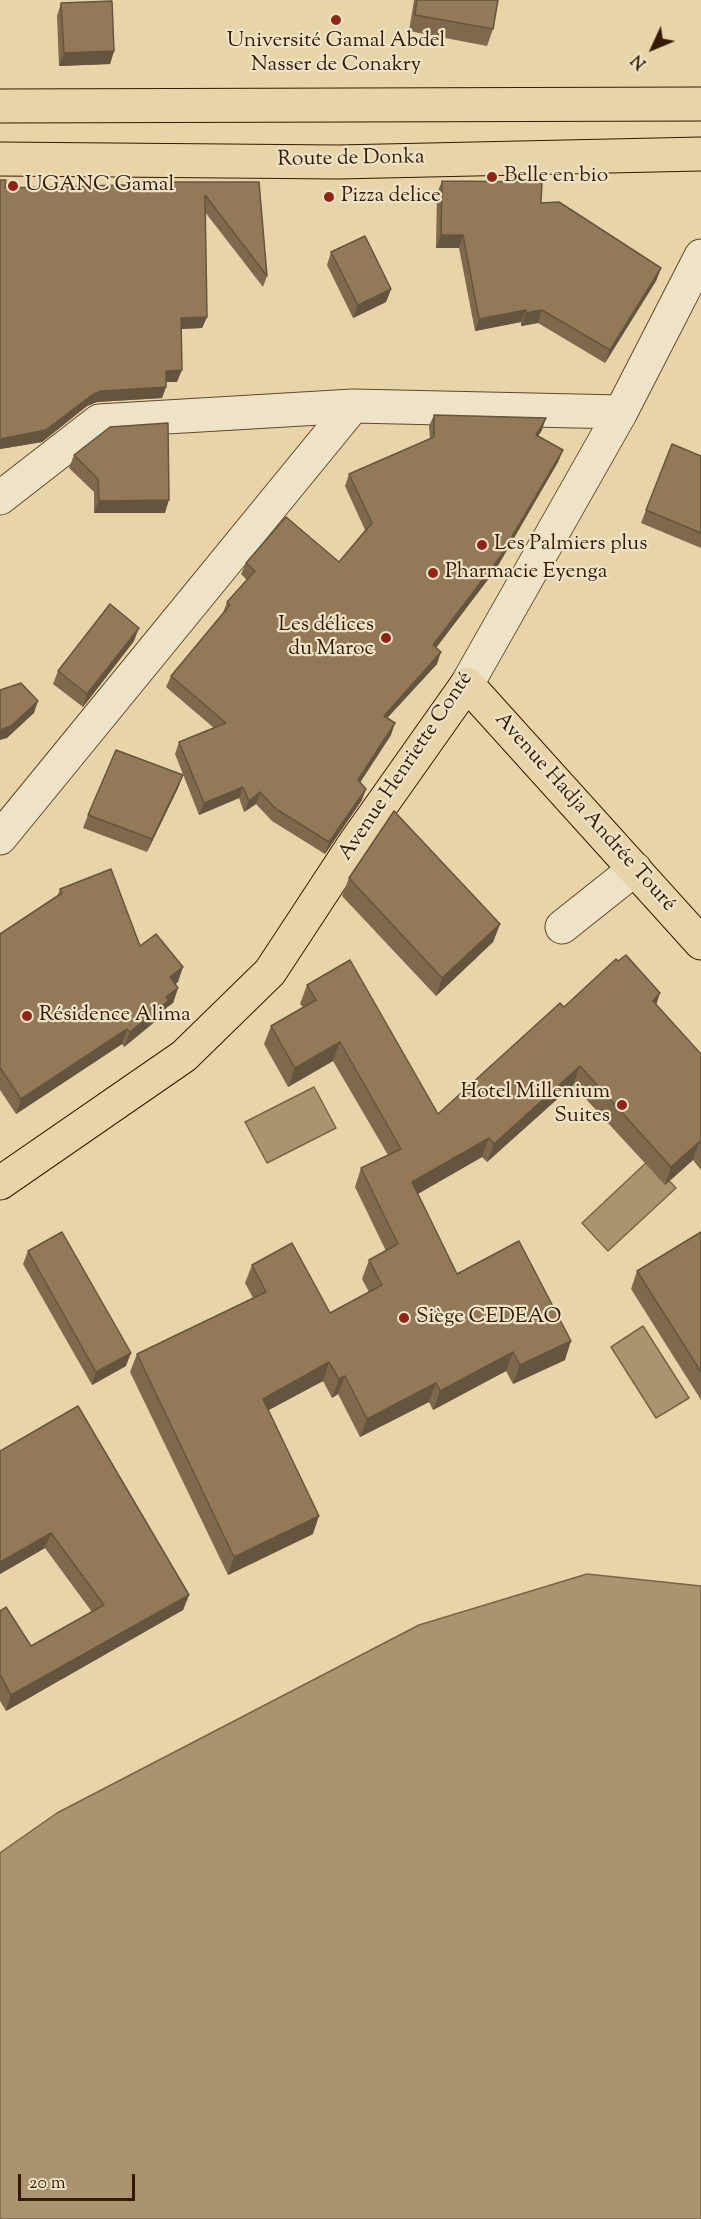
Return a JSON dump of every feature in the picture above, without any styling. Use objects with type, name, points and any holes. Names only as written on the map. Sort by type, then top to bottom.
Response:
[{"type":"main road","points":[[0,106],[701,104]]},
{"type":"main road","name":"Route de Donka","points":[[0,159],[338,162],[701,154]]},
{"type":"main road","name":"Avenue Hadja Andrée Touré","points":[[467,684],[699,939]]},
{"type":"main road","name":"Avenue Henriette Conté","points":[[0,1183],[184,1056],[270,972],[354,844],[467,684]]},
{"type":"street","name":"Avenue Henriette Conté","points":[[467,684],[621,412],[701,256]]},
{"type":"street","points":[[0,498],[99,421],[353,406],[621,412]]},
{"type":"street","points":[[0,838],[353,406]]},
{"type":"street","points":[[562,927],[635,869]]},
{"type":"shaded area","points":[[314,1087],[336,1128],[267,1163],[245,1122]]},
{"type":"shaded area","points":[[649,1160],[676,1188],[608,1251],[582,1223]]},
{"type":"shaded area","points":[[643,1326],[689,1398],[656,1418],[611,1347]]},
{"type":"shaded area","points":[[587,1574],[701,1586],[701,2219],[0,2219],[0,1853],[57,1813],[419,1625]]},
{"type":"building","points":[[417,0],[498,0],[493,29],[415,15]]},
{"type":"building","points":[[112,1],[114,51],[64,53],[61,3]]},
{"type":"building","points":[[0,180],[6,180],[5,188],[165,184],[165,182],[259,182],[267,276],[205,195],[207,317],[181,318],[182,370],[166,371],[166,387],[101,391],[92,395],[46,430],[0,439]]},
{"type":"building","points":[[442,181],[542,182],[541,203],[559,202],[661,268],[610,350],[542,310],[526,313],[526,310],[479,319],[463,235],[441,235]]},
{"type":"building","points":[[365,236],[391,289],[358,305],[331,252]]},
{"type":"building","points":[[434,415],[546,418],[536,435],[563,450],[500,557],[433,645],[441,652],[384,716],[395,723],[358,780],[366,789],[329,842],[276,809],[260,792],[249,801],[243,787],[204,803],[179,742],[226,723],[171,676],[230,605],[227,602],[255,571],[246,563],[286,517],[339,562],[372,523],[349,474],[434,437]]},
{"type":"building","points":[[168,423],[169,500],[99,501],[98,479],[74,455],[110,427]]},
{"type":"building","points":[[672,444],[701,456],[701,533],[646,510]]},
{"type":"building","points":[[110,604],[139,628],[87,694],[58,671]]},
{"type":"building","points":[[21,683],[38,701],[11,726],[0,730],[0,690]]},
{"type":"building","points":[[116,750],[183,775],[152,839],[88,815]]},
{"type":"building","points":[[394,811],[500,924],[442,978],[349,878]]},
{"type":"building","points":[[111,869],[140,946],[156,934],[183,967],[170,977],[178,988],[166,997],[169,1000],[130,1032],[127,1029],[21,1099],[0,1070],[0,934],[62,893],[60,889]]},
{"type":"building","points":[[626,955],[660,993],[653,1001],[701,1054],[701,1143],[699,1142],[671,1167],[580,1066],[494,1144],[489,1138],[412,1182],[457,1274],[519,1241],[571,1341],[520,1365],[513,1352],[440,1391],[436,1383],[367,1419],[345,1376],[339,1379],[329,1362],[263,1399],[319,1516],[234,1557],[137,1354],[266,1292],[252,1265],[292,1243],[330,1313],[382,1285],[369,1260],[398,1244],[361,1168],[401,1149],[340,1042],[295,1068],[271,1026],[316,1000],[307,985],[350,960],[438,1114],[560,1003],[564,1007],[616,959],[618,961]]},
{"type":"building","points":[[62,1232],[131,1353],[96,1372],[28,1251]]},
{"type":"building","points":[[701,1232],[701,1372],[637,1271]]},
{"type":"building","points":[[78,1406],[189,1595],[11,1695],[0,1677],[0,1611],[6,1607],[31,1646],[104,1605],[51,1533],[0,1562],[0,1451]]},
{"type":"place","name":"Université Gamal Abdel Nasser de Conakry","points":[[336,20]]},
{"type":"place","name":"Belle en bio","points":[[492,177]]},
{"type":"place","name":"UGANC Gamal","points":[[13,186]]},
{"type":"place","name":"Pizza delice","points":[[329,197]]},
{"type":"place","name":"Les Palmiers plus","points":[[482,545]]},
{"type":"place","name":"Pharmacie Eyenga","points":[[433,573]]},
{"type":"place","name":"Les délices du Maroc","points":[[386,638]]},
{"type":"place","name":"Résidence Alima","points":[[27,1016]]},
{"type":"place","name":"Hotel Millenium Suites","points":[[622,1105]]},
{"type":"place","name":"Siège CEDEAO","points":[[404,1318]]}]
